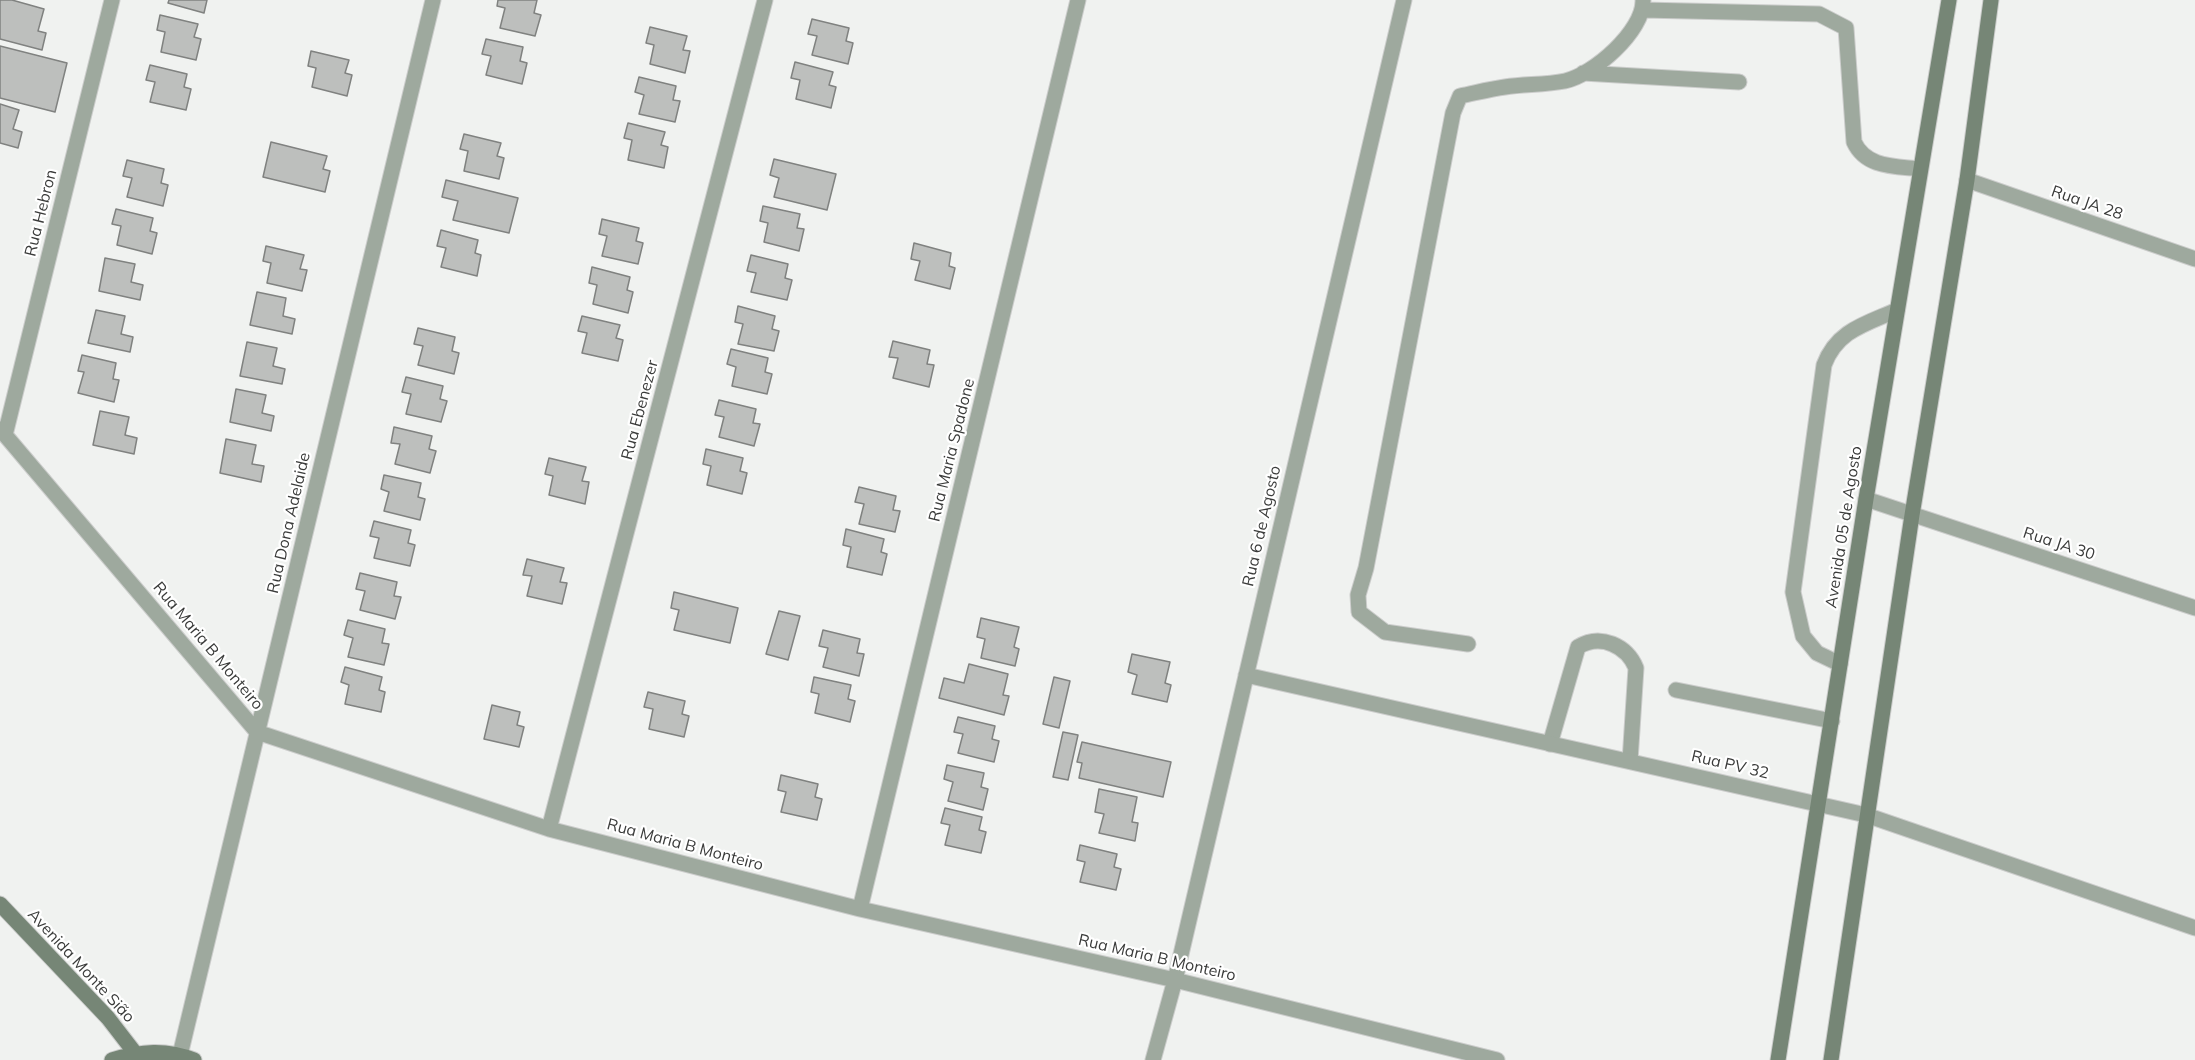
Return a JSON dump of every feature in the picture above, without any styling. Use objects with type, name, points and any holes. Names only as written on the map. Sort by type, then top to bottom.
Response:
[{"type":"street","name":"Rua Hebron","points":[[2,432],[112,0]]},
{"type":"street","name":"Rua Dona Adelaide","points":[[187,1057],[257,732],[433,0]]},
{"type":"street","name":"Rua Ebenezer","points":[[549,829],[765,0]]},
{"type":"street","name":"Rua Maria Spadone","points":[[860,909],[1078,0]]},
{"type":"street","name":"Rua 6 de Agosto","points":[[1152,1060],[1174,980],[1404,0]]},
{"type":"street","name":"Avenida 05 de Agosto","points":[[1778,1060],[1866,499],[1949,0]]},
{"type":"street","points":[[1832,1060],[1866,815],[1912,515],[1967,180],[1991,0]]},
{"type":"street","points":[[1468,644],[1385,632],[1359,612],[1358,595],[1366,568],[1453,113],[1460,96],[1504,87],[1566,81],[1583,74],[1625,41],[1638,25],[1643,5],[1819,14],[1831,18],[1846,28],[1854,142],[1859,153],[1872,162],[1920,169]]},
{"type":"street","points":[[1583,74],[1739,82]]},
{"type":"street","name":"Rua JA 28","points":[[1967,180],[2195,259]]},
{"type":"street","points":[[1840,664],[1817,653],[1803,636],[1793,592],[1824,365],[1830,350],[1842,336],[1897,310]]},
{"type":"street","name":"Rua Maria B Monteiro","points":[[2,432],[257,732],[549,829],[860,909],[1174,980],[1497,1060]]},
{"type":"street","name":"Rua JA 30","points":[[1866,499],[2195,608]]},
{"type":"street","points":[[1550,744],[1578,647],[1594,641],[1618,645],[1630,655],[1636,668],[1630,761]]},
{"type":"street","name":"Rua PV 32","points":[[1246,675],[1866,815],[2195,928]]},
{"type":"street","points":[[1676,690],[1832,721]]},
{"type":"street","name":"Avenida Monte Sião","points":[[0,904],[108,1018],[135,1053]]},
{"type":"street","points":[[112,1060],[135,1053],[158,1052],[187,1057]]},
{"type":"building","points":[[0,0],[12,0],[44,9],[38,31],[46,33],[42,50],[0,39]]},
{"type":"building","points":[[169,0],[207,0],[204,13],[168,3]]},
{"type":"building","points":[[498,0],[537,0],[534,13],[541,15],[535,36],[500,28],[505,8],[497,6]]},
{"type":"building","points":[[160,15],[198,24],[194,37],[201,39],[196,60],[161,52],[165,32],[157,30]]},
{"type":"building","points":[[812,19],[849,28],[846,41],[853,43],[848,64],[812,55],[817,36],[808,34]]},
{"type":"building","points":[[650,27],[687,36],[683,50],[690,51],[685,73],[650,64],[654,45],[646,43]]},
{"type":"building","points":[[486,39],[523,47],[520,61],[527,63],[522,84],[486,75],[491,56],[482,54]]},
{"type":"building","points":[[0,46],[67,63],[55,112],[0,98]]},
{"type":"building","points":[[311,51],[349,60],[345,73],[352,75],[347,96],[312,87],[316,68],[308,66]]},
{"type":"building","points":[[795,62],[833,72],[829,85],[836,87],[831,108],[796,99],[800,80],[791,78]]},
{"type":"building","points":[[150,65],[187,74],[184,87],[191,89],[186,110],[150,102],[155,82],[146,80]]},
{"type":"building","points":[[639,77],[676,86],[673,100],[680,101],[675,122],[639,114],[644,95],[635,92]]},
{"type":"building","points":[[0,104],[19,110],[13,129],[22,132],[18,148],[0,143]]},
{"type":"building","points":[[628,123],[665,132],[661,145],[668,147],[664,168],[628,160],[632,140],[624,138]]},
{"type":"building","points":[[464,134],[501,143],[497,156],[504,158],[499,179],[464,171],[468,151],[460,149]]},
{"type":"building","points":[[271,142],[327,156],[323,169],[330,171],[325,192],[263,177]]},
{"type":"building","points":[[774,159],[836,174],[827,210],[774,197],[779,178],[770,175]]},
{"type":"building","points":[[127,160],[164,169],[161,183],[168,185],[163,206],[127,197],[132,178],[123,176]]},
{"type":"building","points":[[446,180],[518,198],[509,233],[453,220],[458,201],[442,197]]},
{"type":"building","points":[[763,206],[800,214],[797,228],[804,229],[799,251],[764,242],[768,223],[760,221]]},
{"type":"building","points":[[116,209],[153,218],[150,231],[157,233],[152,254],[117,245],[121,226],[112,224]]},
{"type":"building","points":[[602,219],[639,228],[636,241],[643,243],[638,264],[602,256],[607,236],[599,234]]},
{"type":"building","points":[[441,230],[478,240],[475,253],[481,255],[477,276],[441,267],[446,248],[437,246]]},
{"type":"building","points":[[914,243],[951,253],[949,266],[955,268],[950,289],[915,280],[920,261],[911,259]]},
{"type":"building","points":[[266,246],[304,255],[300,269],[307,270],[302,291],[267,283],[271,263],[263,261]]},
{"type":"building","points":[[751,255],[788,264],[785,278],[792,280],[787,300],[751,292],[756,273],[747,271]]},
{"type":"building","points":[[105,258],[135,264],[131,282],[143,285],[140,300],[99,291]]},
{"type":"building","points":[[592,267],[630,277],[627,290],[633,292],[628,313],[593,304],[597,285],[589,283]]},
{"type":"building","points":[[257,292],[286,298],[283,316],[295,319],[292,334],[250,325]]},
{"type":"building","points":[[738,306],[775,316],[772,329],[779,331],[774,351],[738,344],[743,324],[735,322]]},
{"type":"building","points":[[96,310],[125,316],[121,334],[133,337],[130,352],[88,343]]},
{"type":"building","points":[[582,316],[620,325],[616,338],[623,340],[618,361],[582,353],[587,333],[578,331]]},
{"type":"building","points":[[418,328],[455,337],[452,351],[459,353],[454,374],[418,365],[423,346],[414,344]]},
{"type":"building","points":[[893,341],[930,350],[927,364],[934,365],[929,387],[893,378],[898,358],[889,357]]},
{"type":"building","points":[[247,342],[277,348],[273,366],[285,369],[282,384],[240,376]]},
{"type":"building","points":[[731,349],[768,358],[765,372],[772,374],[767,394],[732,386],[736,367],[727,364]]},
{"type":"building","points":[[82,355],[116,363],[113,379],[119,380],[114,402],[78,393],[84,372],[78,371]]},
{"type":"building","points":[[406,377],[443,386],[440,399],[447,401],[441,422],[406,414],[411,394],[402,392]]},
{"type":"building","points":[[236,389],[266,395],[262,413],[274,416],[271,431],[230,422]]},
{"type":"building","points":[[719,400],[756,409],[753,423],[760,424],[754,446],[719,437],[724,417],[715,415]]},
{"type":"building","points":[[100,411],[129,417],[125,435],[137,438],[134,454],[93,445]]},
{"type":"building","points":[[394,427],[432,436],[429,449],[436,451],[430,473],[395,464],[400,444],[391,443]]},
{"type":"building","points":[[226,439],[256,445],[252,464],[264,466],[261,482],[220,473]]},
{"type":"building","points":[[706,449],[743,458],[740,471],[747,473],[742,494],[707,485],[711,466],[703,464]]},
{"type":"building","points":[[549,458],[586,467],[582,481],[589,482],[585,504],[549,495],[553,476],[545,474]]},
{"type":"building","points":[[384,475],[421,483],[418,497],[425,499],[420,520],[384,511],[389,492],[381,489]]},
{"type":"building","points":[[859,487],[896,496],[893,510],[900,511],[895,532],[859,524],[864,504],[855,502]]},
{"type":"building","points":[[374,521],[411,530],[408,543],[415,545],[410,566],[374,558],[379,538],[370,536]]},
{"type":"building","points":[[846,529],[884,539],[881,552],[887,554],[882,575],[847,567],[851,547],[843,545]]},
{"type":"building","points":[[527,559],[564,568],[560,582],[567,583],[562,604],[527,596],[532,576],[523,575]]},
{"type":"building","points":[[360,573],[397,582],[394,596],[401,597],[395,619],[360,610],[365,591],[356,589]]},
{"type":"building","points":[[674,592],[738,608],[730,643],[674,630],[679,610],[671,608]]},
{"type":"building","points":[[779,611],[800,616],[788,660],[766,654]]},
{"type":"building","points":[[981,618],[1019,627],[1014,647],[1019,649],[1015,666],[981,658],[985,639],[977,637]]},
{"type":"building","points":[[348,620],[385,629],[382,643],[389,644],[384,665],[348,657],[353,638],[344,635]]},
{"type":"building","points":[[823,630],[860,639],[857,653],[864,654],[859,676],[823,667],[828,648],[819,646]]},
{"type":"building","points":[[1132,654],[1170,662],[1165,683],[1171,685],[1167,702],[1132,694],[1137,675],[1128,672]]},
{"type":"building","points":[[969,664],[1008,674],[1003,695],[1009,696],[1004,715],[939,698],[944,678],[964,683]]},
{"type":"building","points":[[345,667],[382,677],[379,690],[385,692],[381,712],[345,704],[349,685],[341,682]]},
{"type":"building","points":[[814,677],[851,685],[848,699],[855,701],[850,722],[815,713],[819,694],[811,692]]},
{"type":"building","points":[[1054,677],[1070,681],[1059,728],[1043,724]]},
{"type":"building","points":[[648,692],[685,701],[682,714],[689,716],[684,737],[649,729],[653,709],[644,707]]},
{"type":"building","points":[[492,705],[520,712],[517,725],[524,727],[519,747],[484,739]]},
{"type":"building","points":[[958,717],[995,726],[992,739],[999,741],[994,762],[958,753],[963,734],[954,732]]},
{"type":"building","points":[[1063,732],[1078,735],[1068,780],[1053,777]]},
{"type":"building","points":[[1082,742],[1171,762],[1163,797],[1079,778],[1082,763],[1077,762]]},
{"type":"building","points":[[947,765],[984,773],[981,787],[988,789],[983,810],[948,801],[953,782],[944,779]]},
{"type":"building","points":[[781,775],[818,784],[815,797],[822,799],[817,820],[781,812],[786,792],[778,790]]},
{"type":"building","points":[[1099,789],[1137,797],[1132,822],[1138,823],[1135,841],[1099,833],[1104,814],[1095,812]]},
{"type":"building","points":[[945,808],[982,817],[979,830],[986,832],[981,853],[945,845],[950,825],[941,823]]},
{"type":"building","points":[[1080,845],[1117,854],[1114,867],[1121,869],[1116,890],[1080,882],[1085,862],[1077,860]]}]
